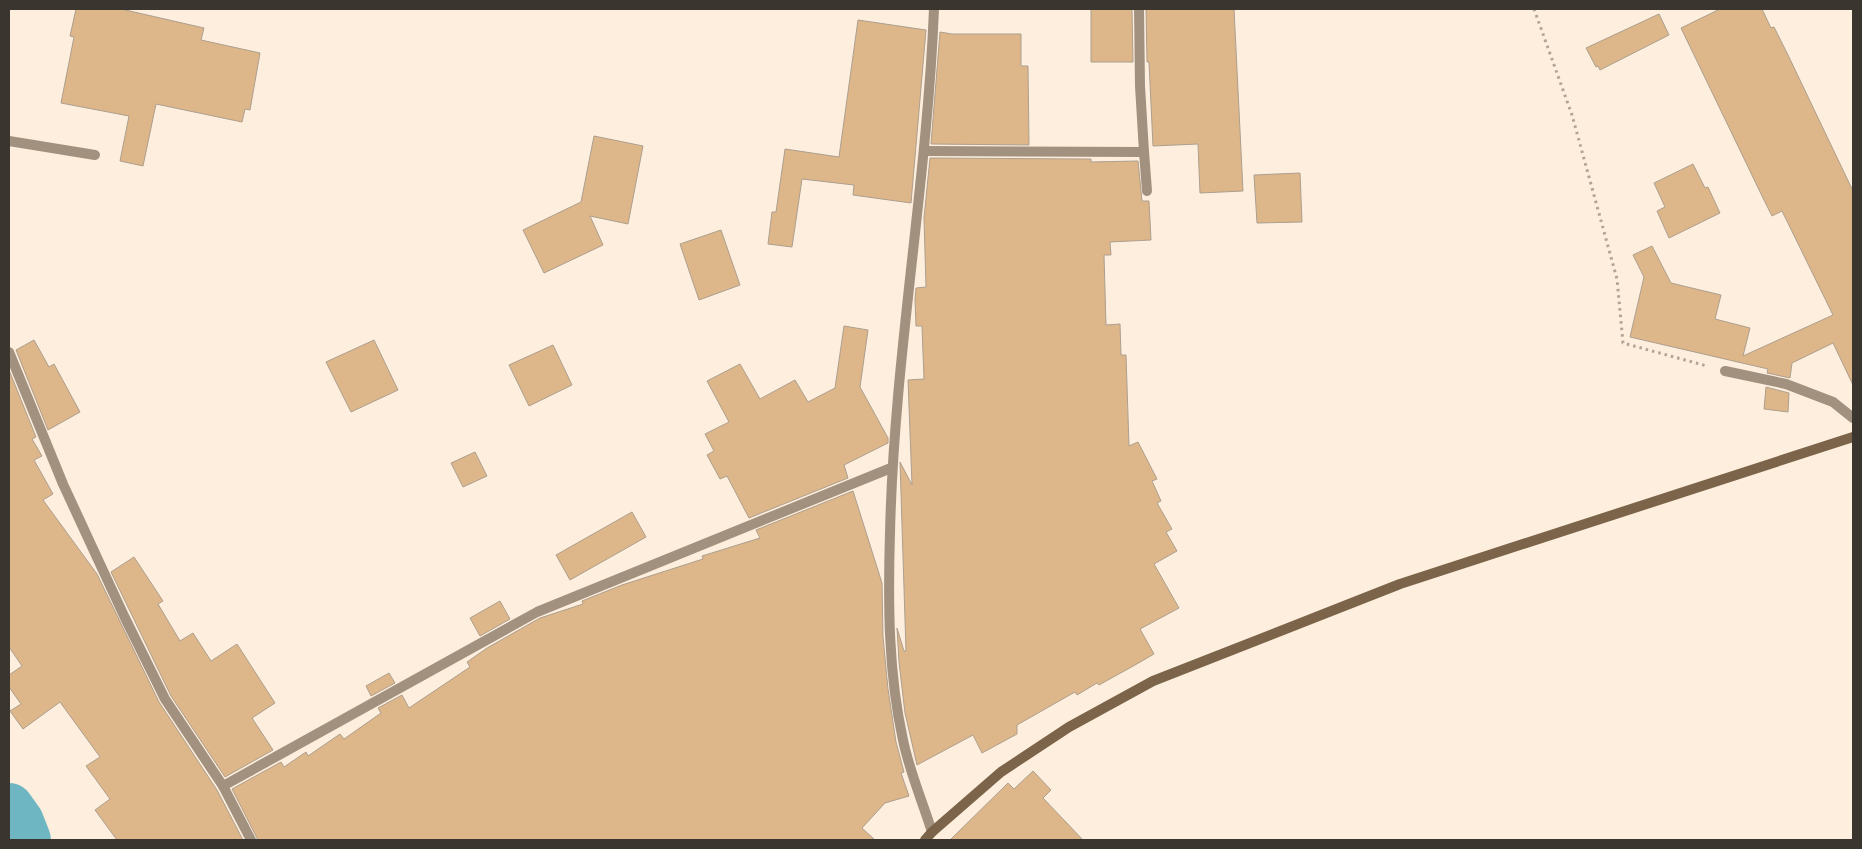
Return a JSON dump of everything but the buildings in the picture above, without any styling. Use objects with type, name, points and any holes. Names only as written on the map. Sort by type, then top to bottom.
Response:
[{"type":"street","points":[[932,832],[903,742],[890,661],[888,590],[891,468],[900,363],[924,152],[934,9]]},
{"type":"street","points":[[1139,9],[1140,86],[1147,191]]},
{"type":"street","points":[[9,141],[96,155]]},
{"type":"street","points":[[924,152],[1144,152]]},
{"type":"street","points":[[9,352],[63,484],[129,627],[165,699],[223,786],[251,840]]},
{"type":"street","points":[[1725,371],[1786,384],[1833,402],[1853,418]]},
{"type":"street","points":[[925,840],[1001,772],[1069,727],[1153,681],[1400,584],[1853,437]]},
{"type":"street","points":[[223,786],[536,612],[891,468]]},
{"type":"path","points":[[1534,9],[1572,115],[1617,279],[1623,343],[1725,371]]},
{"type":"waterway","points":[[9,808],[19,822],[26,840]]}]
